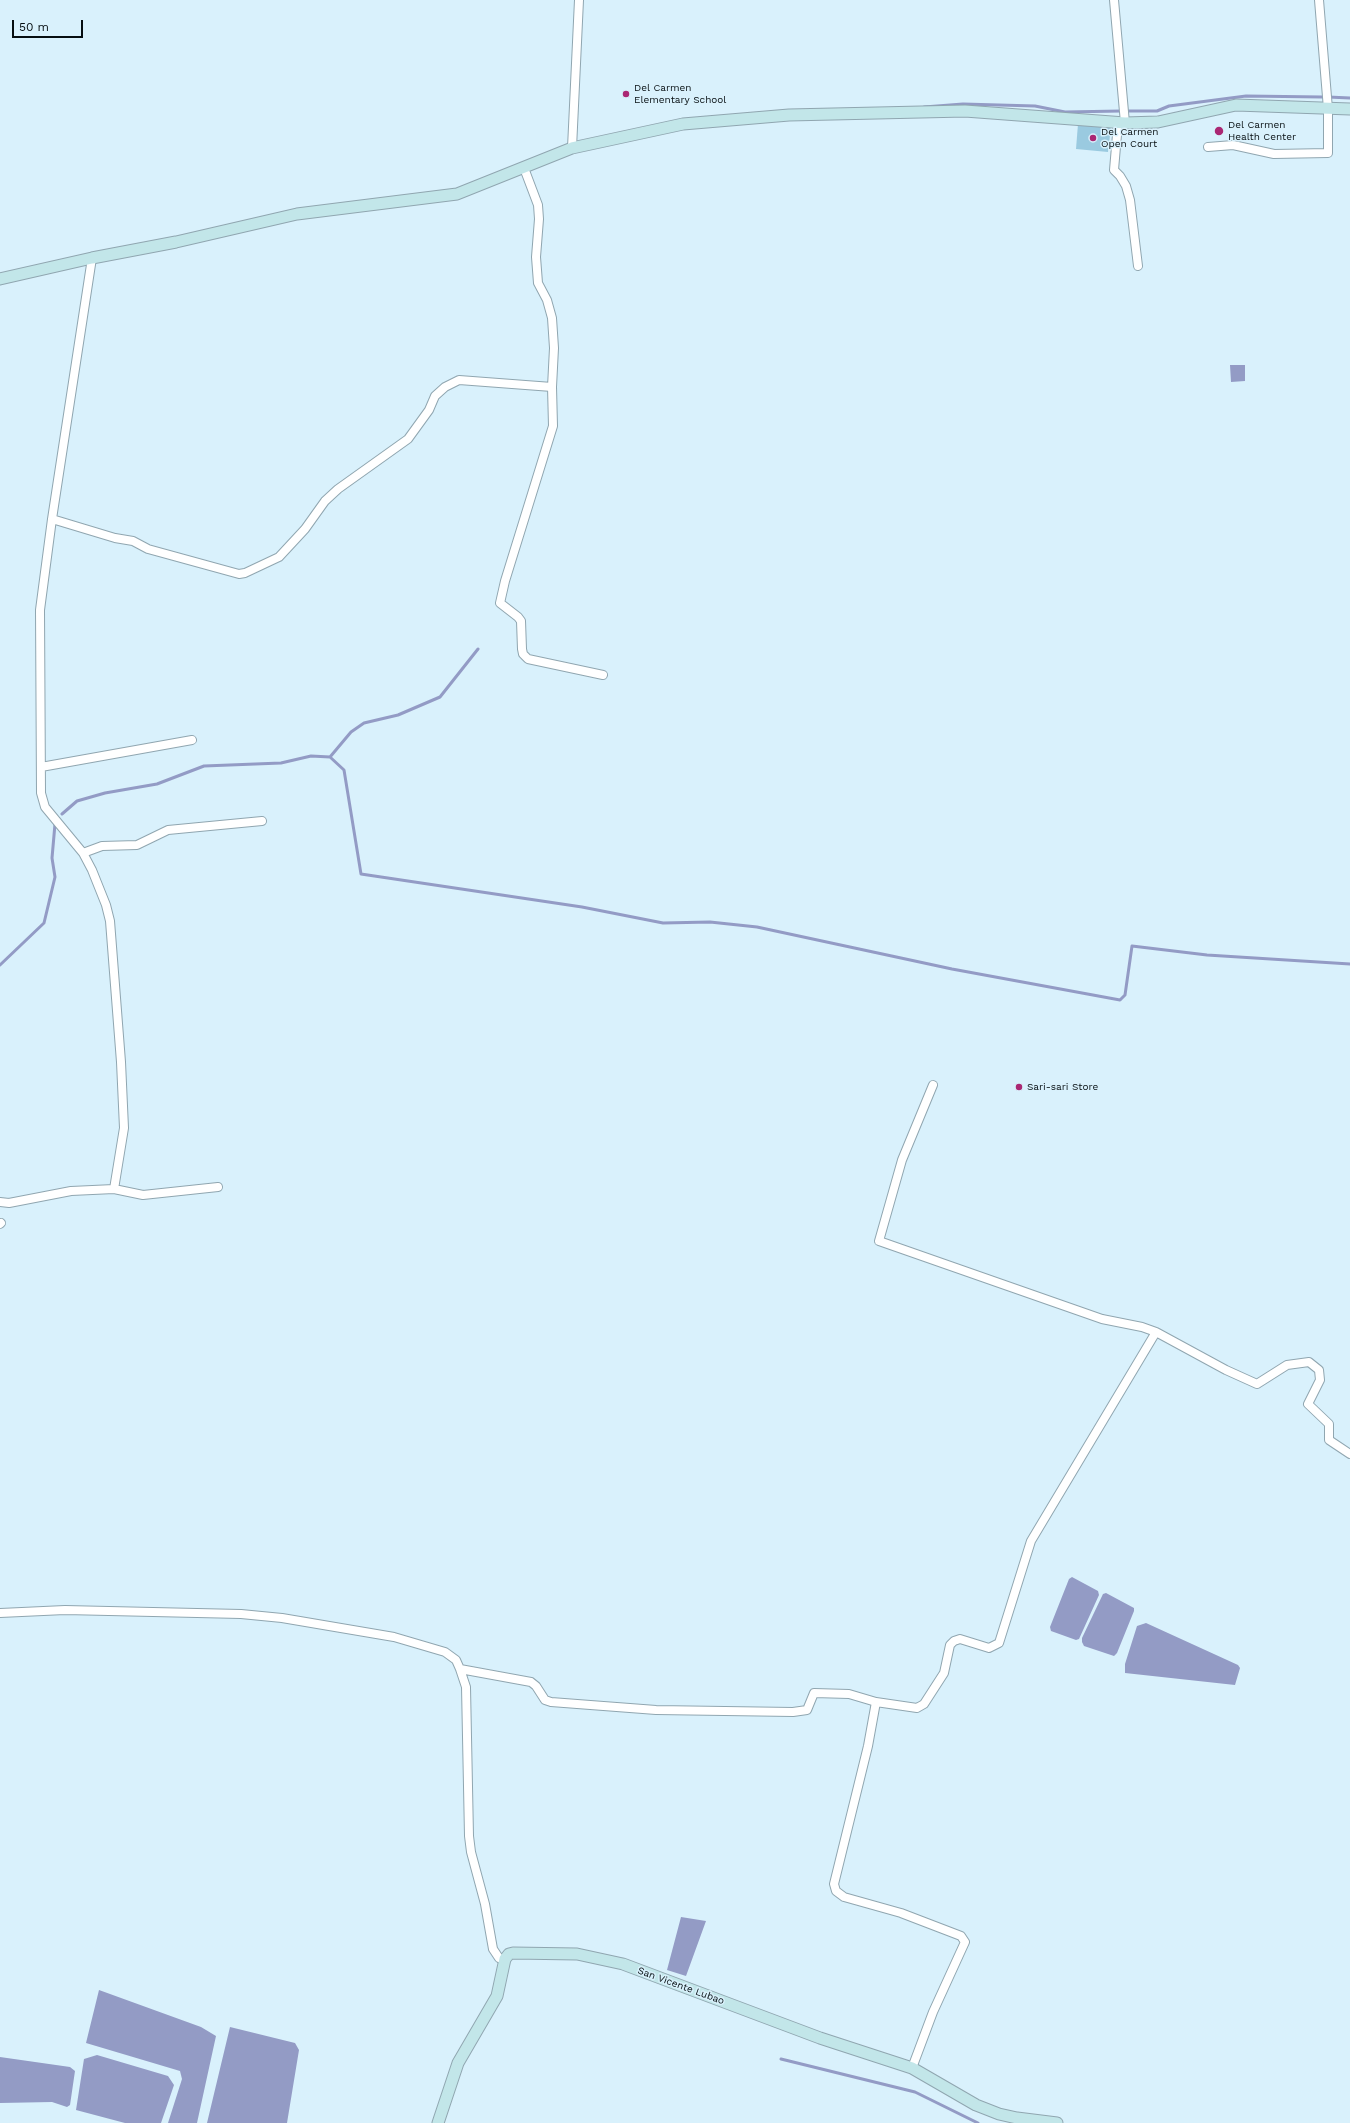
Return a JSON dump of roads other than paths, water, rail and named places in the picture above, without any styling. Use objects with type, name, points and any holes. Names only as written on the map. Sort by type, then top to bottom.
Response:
[{"type":"street","points":[[572,148],[579,0]]},
{"type":"street","points":[[1114,0],[1122,123],[1114,170],[1126,186],[1130,200],[1138,266]]},
{"type":"street","points":[[1208,147],[1233,145],[1274,154],[1328,153],[1328,109],[1319,0]]},
{"type":"street","points":[[0,279],[92,258],[176,242],[297,214],[457,194],[572,148],[683,124],[789,115],[965,111],[1122,123],[1158,122],[1236,106],[1350,109]]},
{"type":"street","points":[[524,168],[538,205],[539,219],[536,257],[538,283],[547,300],[552,318],[554,348],[552,387],[553,426],[505,581],[500,603],[518,616],[521,621],[522,649],[523,654],[528,659],[603,675]]},
{"type":"street","points":[[92,258],[52,519],[40,610],[41,793],[45,807],[83,853],[92,870],[106,905],[110,921],[122,1062],[124,1128],[114,1189]]},
{"type":"street","points":[[52,519],[133,542],[148,549],[239,574],[245,574],[279,557],[305,529],[325,501],[338,489],[408,439],[429,410],[435,396],[445,387],[459,380],[552,387]]},
{"type":"street","points":[[41,767],[192,740]]},
{"type":"street","points":[[83,853],[102,846],[137,845],[168,830],[262,821]]},
{"type":"street","points":[[933,1085],[902,1160],[879,1241],[1102,1320],[1142,1327],[1156,1332],[1226,1370],[1257,1384],[1287,1365],[1309,1362],[1319,1370],[1320,1380],[1308,1404],[1329,1424],[1329,1440],[1350,1454]]},
{"type":"street","points":[[0,1202],[9,1203],[71,1191],[114,1189],[143,1195],[218,1187]]},
{"type":"street","points":[[460,1669],[531,1682],[545,1700],[551,1702],[656,1710],[793,1712],[808,1710],[814,1693],[849,1694],[876,1702],[917,1708],[924,1704],[944,1673],[950,1645],[954,1641],[960,1639],[989,1648],[999,1644],[1031,1541],[1156,1332]]},
{"type":"street","points":[[0,1613],[65,1610],[241,1614],[282,1618],[394,1637],[445,1652],[456,1660],[466,1687],[469,1836],[471,1852],[485,1904],[494,1949],[499,1958],[504,1960],[497,1996],[458,2063],[438,2123]]},
{"type":"street","points":[[876,1702],[868,1746],[834,1884],[836,1891],[844,1897],[901,1913],[961,1936],[965,1942],[933,2012],[912,2068]]},
{"type":"street","name":"San Vicente Lubao","points":[[504,1960],[509,1954],[513,1953],[577,1954],[623,1964],[820,2038],[912,2068],[976,2105],[1017,2118],[1057,2123]]},
{"type":"waterway","points":[[1129,111],[1157,111],[1169,106],[1246,96],[1322,97]]},
{"type":"waterway","points":[[1328,97],[1350,98]]},
{"type":"waterway","points":[[924,107],[963,104],[1035,106],[1065,112],[1121,111]]},
{"type":"waterway","points":[[330,757],[351,732],[364,723],[398,715],[440,697],[478,649]]},
{"type":"waterway","points":[[62,814],[77,801],[105,793],[157,784],[204,766],[281,763],[311,756],[330,757],[344,770],[361,874],[582,907],[663,923],[710,922],[757,927],[952,969],[1120,1000],[1125,995],[1132,946],[1207,955],[1350,964]]},
{"type":"waterway","points":[[0,965],[44,923],[55,877],[52,858],[55,824]]},
{"type":"waterway","points":[[781,2059],[915,2092],[978,2123]]},
{"type":"place","name":"Del Carmen Elementary School","points":[[626,94]]},
{"type":"place","name":"Del Carmen Health Center","points":[[1219,131]]},
{"type":"place","name":"Del Carmen Open Court","points":[[1093,138]]},
{"type":"place","name":"Sari-sari Store","points":[[1019,1087]]}]
